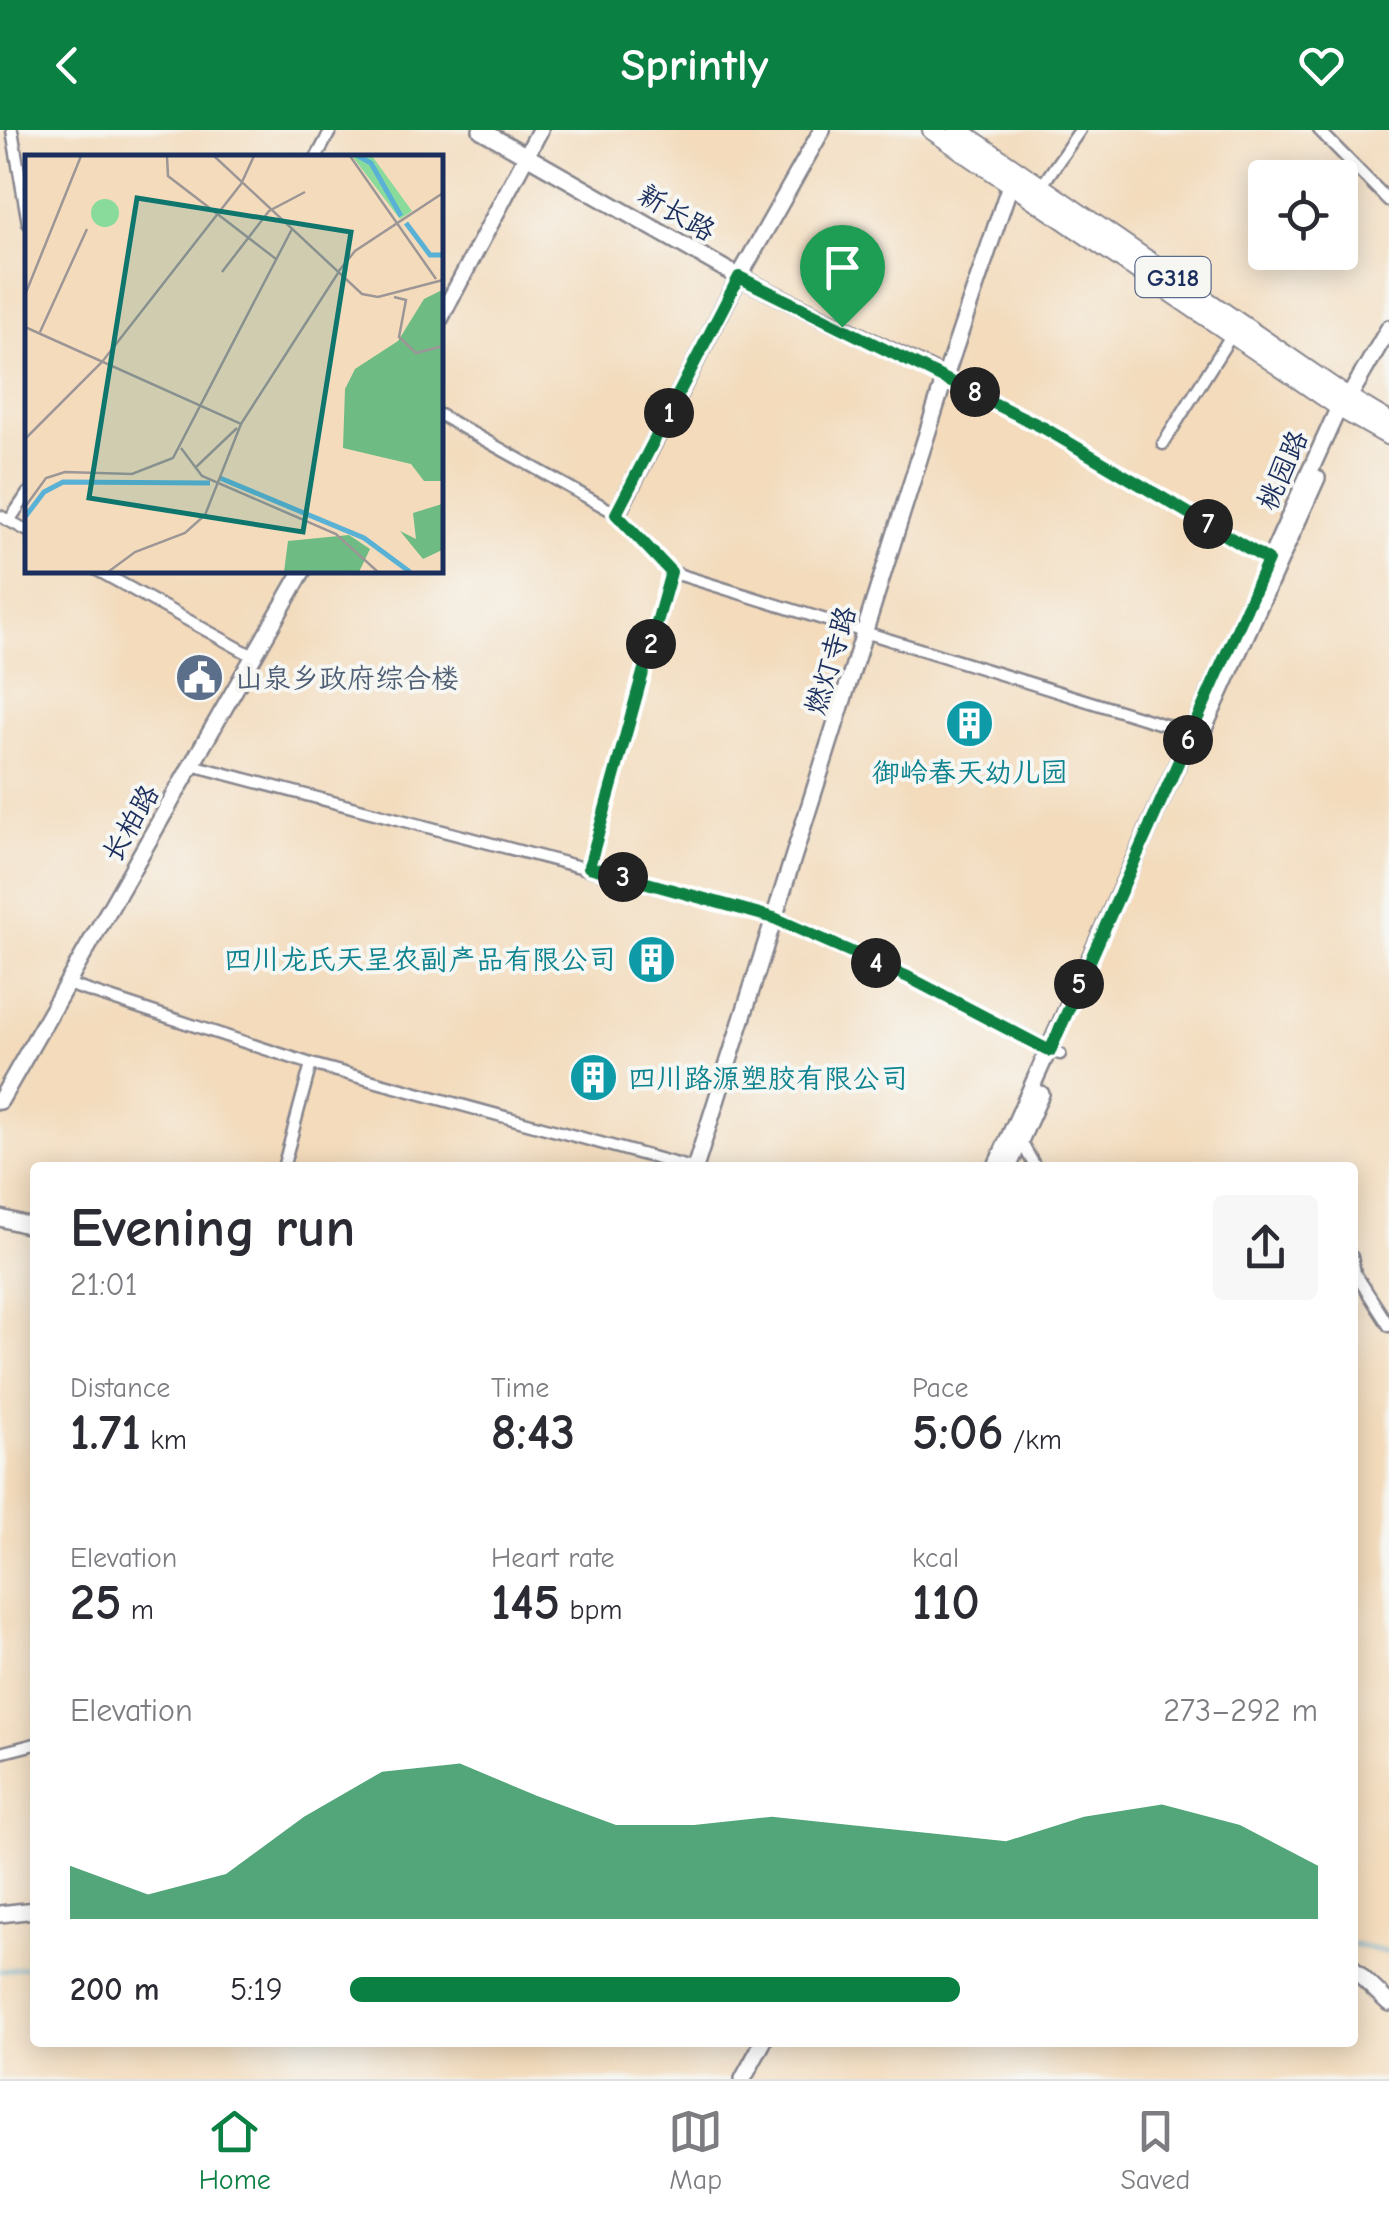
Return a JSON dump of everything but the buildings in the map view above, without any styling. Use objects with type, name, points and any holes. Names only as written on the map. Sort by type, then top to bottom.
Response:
[{"type":"highway","name":"G318","points":[[932,130],[1037,192],[1346,402],[1389,436]]},
{"type":"highway","name":"G318","points":[[958,130],[1013,176]]},
{"type":"highway","name":"G318","points":[[1037,192],[1232,334],[1346,402],[1389,422]]},
{"type":"street","points":[[12,130],[24,181]]},
{"type":"street","points":[[318,155],[332,130]]},
{"type":"street","name":"新长路","points":[[481,130],[739,277],[1044,428],[1274,564]]},
{"type":"street","points":[[442,314],[540,130]]},
{"type":"street","points":[[616,514],[739,277],[822,130]]},
{"type":"street","points":[[1037,192],[1080,130]]},
{"type":"street","points":[[1320,130],[1389,201]]},
{"type":"street","name":"燃灯寺路","points":[[696,1162],[945,377],[1013,176]]},
{"type":"street","name":"桃园路","points":[[999,1162],[1055,1052],[1346,402],[1389,328]]},
{"type":"street","points":[[1163,444],[1232,334]]},
{"type":"street","points":[[442,416],[616,514],[671,572],[1196,734]]},
{"type":"street","points":[[4,519],[25,496]]},
{"type":"street","points":[[105,572],[252,655]]},
{"type":"street","name":"长柏路","points":[[0,1101],[301,572]]},
{"type":"street","points":[[589,867],[671,572]]},
{"type":"street","points":[[192,765],[774,918],[908,977],[1055,1052],[1011,1162]]},
{"type":"street","points":[[67,984],[311,1064],[672,1162]]},
{"type":"street","points":[[285,1162],[311,1064]]},
{"type":"street","points":[[1020,1140],[1033,1162]]},
{"type":"street","points":[[0,1208],[30,1216]]},
{"type":"street","points":[[0,1218],[30,1226]]},
{"type":"street","points":[[1358,1277],[1389,1326]]},
{"type":"street","points":[[0,1753],[30,1745]]},
{"type":"street","points":[[0,1914],[30,1911]]},
{"type":"street","points":[[1358,1974],[1389,2003]]},
{"type":"street","points":[[743,2079],[760,2047]]},
{"type":"waterway","points":[[1358,1945],[1389,1953]]},
{"type":"waterway","points":[[0,1971],[30,1967]]},
{"type":"place","name":"山泉乡政府综合楼","points":[[200,678]]},
{"type":"place","name":"御岭春天幼儿园","points":[[970,724]]},
{"type":"place","name":"四川龙氏天呈农副产品有限公司","points":[[651,959]]},
{"type":"place","name":"四川路源塑胶有限公司","points":[[593,1078]]},
{"type":"route","points":[[739,277],[842,327],[1044,428],[1268,560],[1050,1051],[908,977],[774,918],[589,867],[671,572],[616,514],[739,277]]}]
